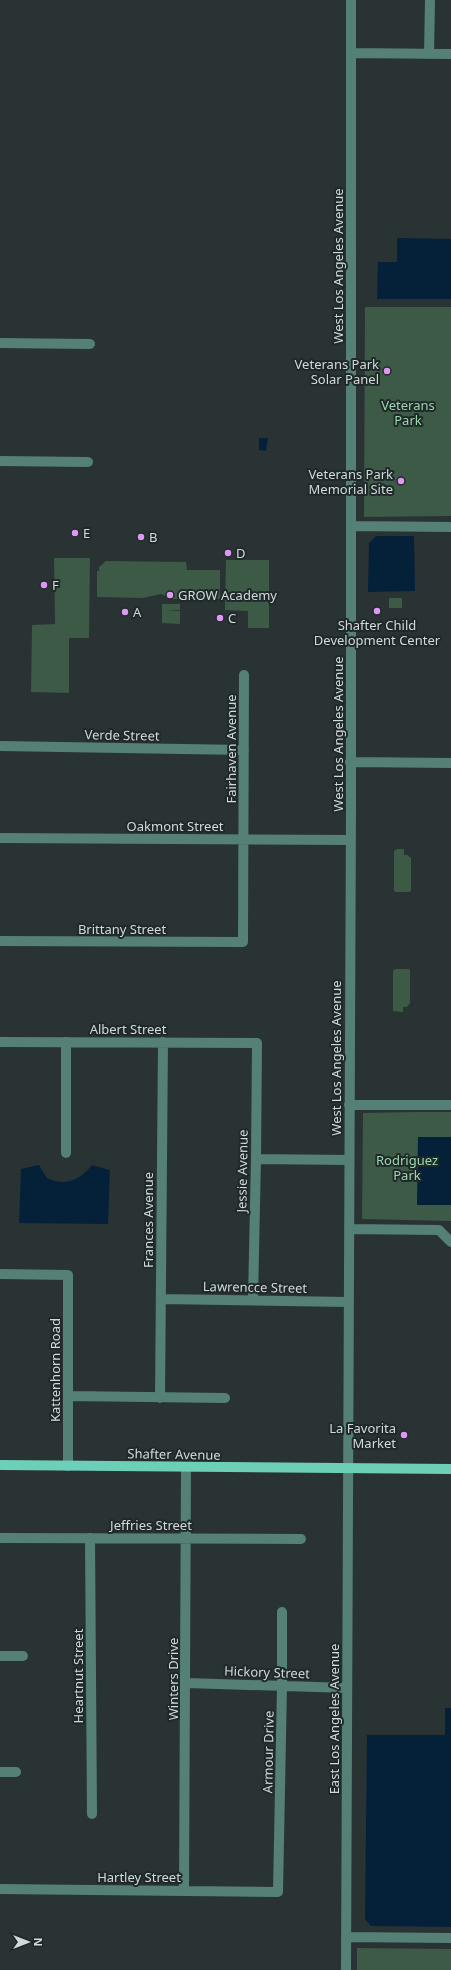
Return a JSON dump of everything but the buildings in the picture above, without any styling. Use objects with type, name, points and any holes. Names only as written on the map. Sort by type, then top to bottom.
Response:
[{"type":"main road","name":"Shafter Avenue","points":[[0,1465],[451,1470]]},
{"type":"street","name":"West Los Angeles Avenue","points":[[348,1468],[351,0]]},
{"type":"street","points":[[429,54],[430,0]]},
{"type":"street","points":[[350,54],[451,54]]},
{"type":"street","points":[[0,343],[90,344]]},
{"type":"street","points":[[0,461],[88,462]]},
{"type":"street","points":[[351,526],[451,527]]},
{"type":"street","name":"Fairhaven Avenue","points":[[243,942],[244,675]]},
{"type":"street","name":"Verde Street","points":[[0,746],[244,750]]},
{"type":"street","points":[[350,762],[451,763]]},
{"type":"street","name":"Oakmont Street","points":[[0,838],[350,840]]},
{"type":"street","name":"Brittany Street","points":[[0,941],[243,942]]},
{"type":"street","name":"Albert Street","points":[[0,1042],[257,1043]]},
{"type":"street","points":[[66,1042],[66,1153]]},
{"type":"street","name":"Frances Avenue","points":[[160,1398],[163,1042]]},
{"type":"street","name":"Jessie Avenue","points":[[253,1299],[257,1043]]},
{"type":"street","points":[[349,1105],[451,1105]]},
{"type":"street","points":[[256,1159],[349,1160]]},
{"type":"street","points":[[349,1229],[439,1230],[451,1242]]},
{"type":"street","name":"Kattenhorn Road","points":[[0,1274],[68,1275],[68,1466]]},
{"type":"street","name":"Lawrencce Street","points":[[161,1299],[253,1299],[348,1302]]},
{"type":"street","points":[[68,1396],[225,1398]]},
{"type":"street","name":"Winters Drive","points":[[184,1891],[186,1467]]},
{"type":"street","name":"East Los Angeles Avenue","points":[[346,1970],[348,1468]]},
{"type":"street","name":"Jeffries Street","points":[[0,1538],[301,1539]]},
{"type":"street","name":"Heartnut Street","points":[[90,1538],[92,1814]]},
{"type":"street","name":"Armour Drive","points":[[278,1892],[282,1612]]},
{"type":"street","points":[[0,1656],[23,1656]]},
{"type":"street","name":"Hickory Street","points":[[186,1683],[347,1688]]},
{"type":"street","points":[[0,1772],[16,1772]]},
{"type":"street","name":"Hartley Street","points":[[0,1889],[278,1892]]},
{"type":"street","points":[[346,1936],[451,1938]]},
{"type":"green space","name":"Veterans Park","points":[[365,307],[451,307],[451,516],[364,517]]},
{"type":"green space","points":[[54,558],[90,558],[89,638],[69,638],[69,693],[31,692],[32,625],[55,624]]},
{"type":"green space","points":[[226,560],[269,560],[269,628],[248,628],[248,611],[225,610]]},
{"type":"green space","points":[[106,561],[186,562],[187,570],[220,570],[220,599],[173,599],[161,594],[143,598],[97,597],[97,571],[99,571],[99,567]]},
{"type":"green space","points":[[389,598],[402,598],[402,608],[389,608]]},
{"type":"green space","points":[[162,604],[180,604],[180,610],[167,611],[180,611],[180,624],[162,623]]},
{"type":"green space","points":[[397,849],[404,849],[404,855],[411,858],[411,891],[409,892],[395,892],[394,890],[394,851]]},
{"type":"green space","points":[[395,969],[409,969],[410,971],[410,1003],[407,1007],[403,1007],[403,1012],[393,1011],[393,971]]},
{"type":"green space","name":"Rodriguez Park","points":[[451,1112],[451,1221],[362,1219],[363,1113]]},
{"type":"green space","points":[[357,1948],[451,1949],[451,1970],[357,1970]]},
{"type":"water","points":[[397,238],[451,239],[451,299],[377,299],[378,262],[397,262]]},
{"type":"water","points":[[259,438],[268,438],[266,451],[259,450]]},
{"type":"water","points":[[376,536],[414,536],[415,591],[368,592],[369,543]]},
{"type":"water","points":[[418,1137],[451,1137],[451,1205],[417,1205]]},
{"type":"water","points":[[39,1165],[47,1178],[60,1182],[66,1182],[77,1178],[92,1165],[110,1170],[108,1224],[19,1223],[21,1169]]},
{"type":"water","points":[[445,1708],[451,1708],[451,1927],[371,1926],[365,1919],[367,1735],[445,1735]]},
{"type":"place","name":"Veterans Park Solar Panel","points":[[387,371]]},
{"type":"place","name":"Veterans Park Memorial Site","points":[[401,481]]},
{"type":"place","name":"E","points":[[75,533]]},
{"type":"place","name":"B","points":[[141,537]]},
{"type":"place","name":"D","points":[[228,553]]},
{"type":"place","name":"F","points":[[44,585]]},
{"type":"place","name":"GROW Academy","points":[[170,595]]},
{"type":"place","name":"Shafter Child Development Center","points":[[377,611]]},
{"type":"place","name":"A","points":[[125,612]]},
{"type":"place","name":"C","points":[[220,618]]},
{"type":"place","name":"La Favorita Market","points":[[404,1435]]}]
